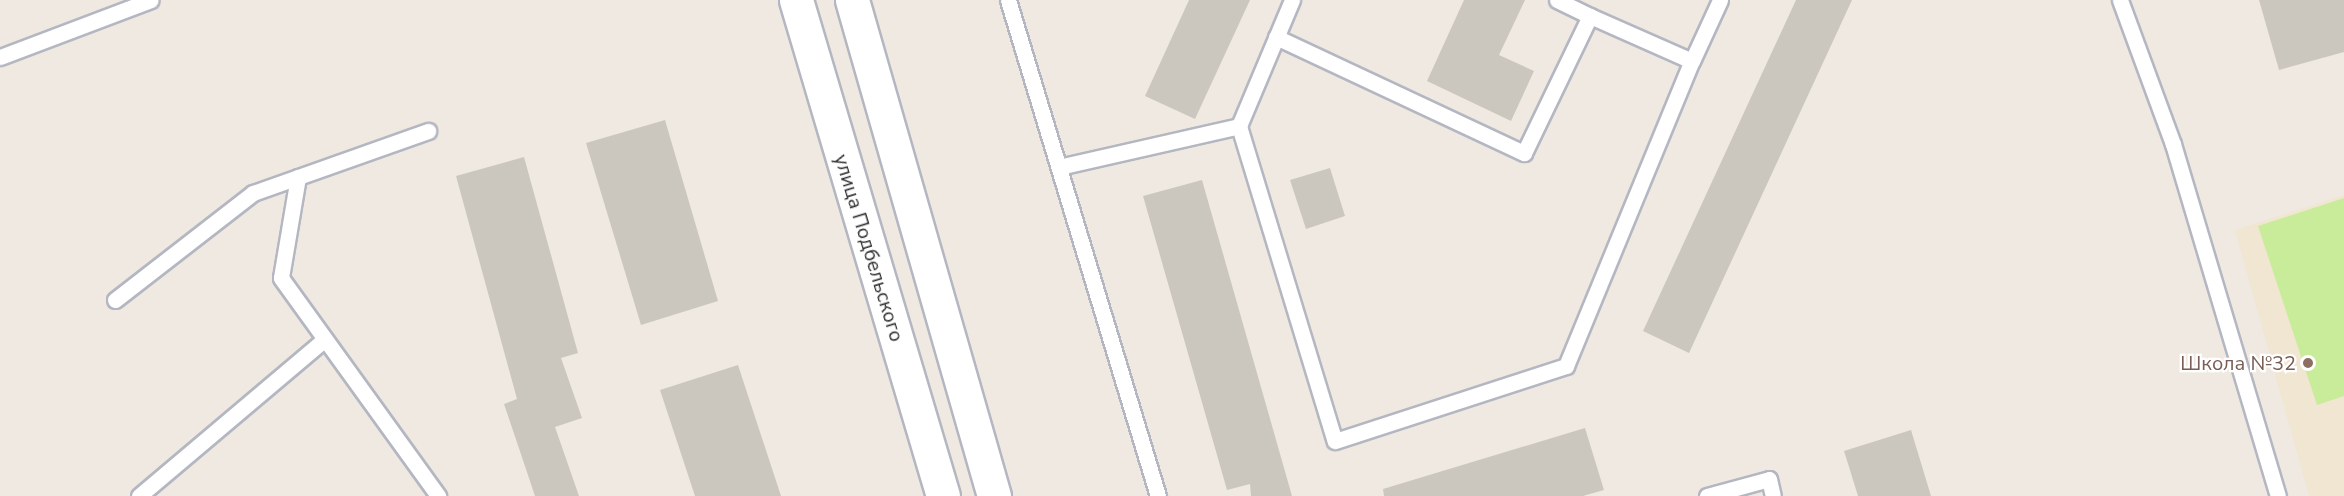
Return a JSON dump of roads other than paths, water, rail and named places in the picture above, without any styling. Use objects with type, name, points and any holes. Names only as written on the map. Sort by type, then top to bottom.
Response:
[{"type":"main road","name":"улица Подбельского","points":[[796,0],[943,496]]},
{"type":"main road","points":[[852,0],[994,496]]},
{"type":"main road","points":[[879,280],[928,266]]},
{"type":"lane","points":[[0,57],[151,0]]},
{"type":"lane","points":[[1008,0],[1158,496]]},
{"type":"lane","points":[[1292,0],[1239,126],[1335,441],[1566,366],[1692,61],[1720,0]]},
{"type":"lane","points":[[1557,0],[1692,61]]},
{"type":"lane","points":[[2120,0],[2173,144],[2278,496]]},
{"type":"lane","points":[[1276,37],[1524,153],[1590,16]]},
{"type":"lane","points":[[1059,167],[1239,126]]},
{"type":"lane","points":[[115,300],[253,193],[428,131]]},
{"type":"lane","points":[[298,177],[281,278],[438,496]]},
{"type":"lane","points":[[138,496],[325,339]]},
{"type":"lane","points":[[1707,496],[1769,478],[1773,496]]},
{"type":"place","name":"Школа №32","points":[[2308,363]]}]
